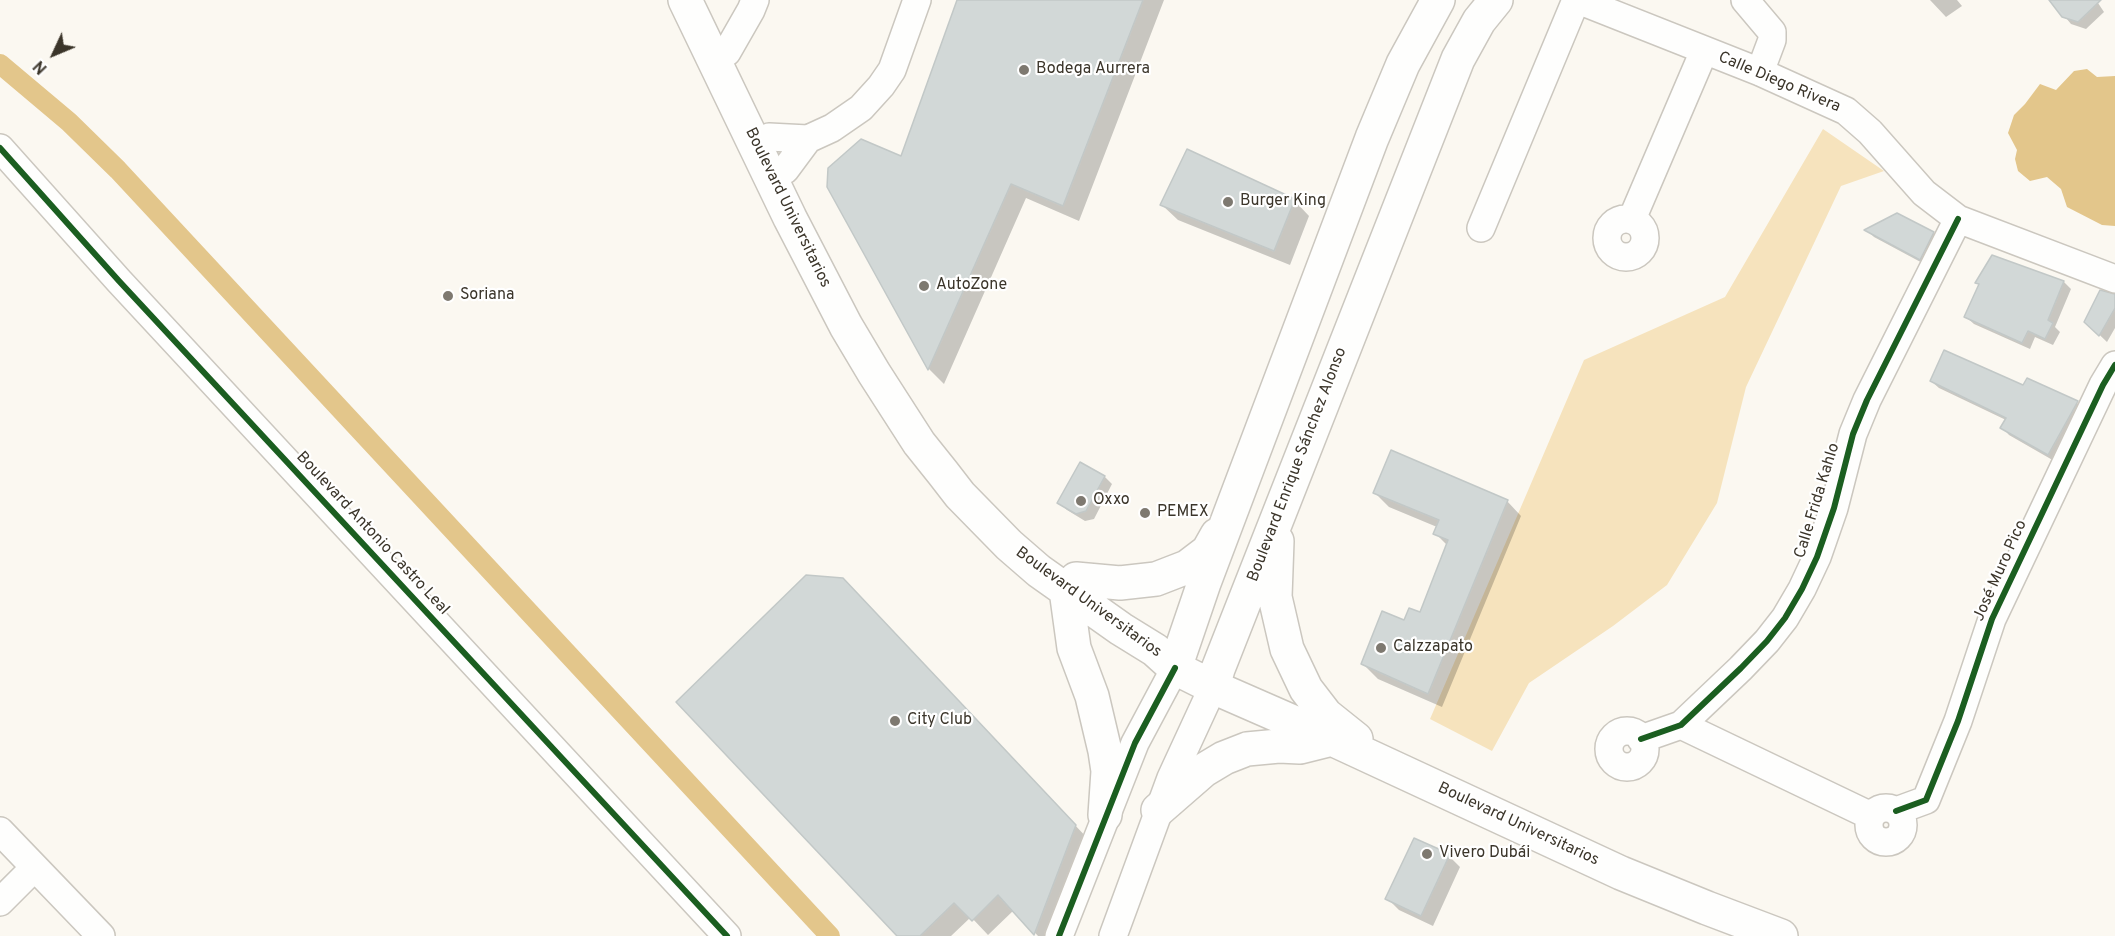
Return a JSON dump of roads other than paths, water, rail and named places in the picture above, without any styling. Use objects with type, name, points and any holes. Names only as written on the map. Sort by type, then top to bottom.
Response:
[{"type":"main road","name":"Boulevard Universitarios","points":[[685,0],[762,140]]},
{"type":"main road","name":"Boulevard Universitarios","points":[[702,0],[727,52],[777,172],[789,218],[846,326],[919,443],[960,495],[1009,545],[1071,585],[1155,650],[1178,658],[1215,678],[1621,873],[1781,936]]},
{"type":"main road","points":[[1178,658],[1381,116],[1403,64],[1438,0]]},
{"type":"main road","name":"Boulevard Enrique Sánchez Alonso","points":[[1215,678],[1458,58],[1479,21],[1496,0]]},
{"type":"main road","points":[[1105,815],[1108,771],[1106,751],[1092,696],[1074,648],[1071,585],[1120,583],[1156,579],[1172,574],[1208,551],[1230,516]]},
{"type":"main road","points":[[1275,525],[1277,542],[1275,597],[1287,649],[1306,689],[1347,742]]},
{"type":"main road","name":"Boulevard Universitarios","points":[[1347,742],[1636,876],[1794,936]]},
{"type":"main road","points":[[1158,810],[1195,777],[1224,758],[1247,749],[1347,742]]},
{"type":"street","points":[[727,52],[755,0]]},
{"type":"street","points":[[777,172],[808,139],[832,128],[852,115],[881,86],[892,70],[917,0]]},
{"type":"street","points":[[1481,228],[1577,0]]},
{"type":"street","name":"Calle Diego Rivera","points":[[1577,0],[1760,72],[1846,111],[1870,132],[1924,193],[1958,219],[2115,279]]},
{"type":"street","points":[[1744,0],[1772,32],[1772,40],[1760,72]]},
{"type":"street","points":[[1632,219],[1704,51]]},
{"type":"street","points":[[762,140],[808,139]]},
{"type":"street","name":"Boulevard Antonio Castro Leal","points":[[0,148],[126,290],[727,936]]},
{"type":"street","name":"Calle Frida Kahlo","points":[[1641,739],[1681,725],[1713,697],[1767,641],[1785,618],[1817,557],[1834,508],[1853,434],[1867,400],[1958,219]]},
{"type":"street","name":"José Muro Pico","points":[[1681,725],[1884,814],[1926,800],[1958,721],[1992,620],[2115,364]]},
{"type":"street","points":[[1059,936],[1135,743],[1178,658]]},
{"type":"street","name":"Boulevard Enrique Sánchez Alonso","points":[[1113,936],[1158,810],[1215,678]]},
{"type":"street","points":[[0,831],[101,936]]},
{"type":"street","points":[[0,902],[34,867]]},
{"type":"waterway","points":[[0,64],[69,122],[118,170],[830,936]]},
{"type":"place","name":"Bodega Aurrera","points":[[1024,70]]},
{"type":"place","name":"Burger King","points":[[1228,202]]},
{"type":"place","name":"AutoZone","points":[[924,286]]},
{"type":"place","name":"Soriana","points":[[448,296]]},
{"type":"place","name":"Oxxo","points":[[1081,501]]},
{"type":"place","name":"PEMEX","points":[[1145,513]]},
{"type":"place","name":"Calzzapato","points":[[1381,648]]},
{"type":"place","name":"City Club","points":[[895,721]]},
{"type":"place","name":"Vivero Dubái","points":[[1427,854]]}]
